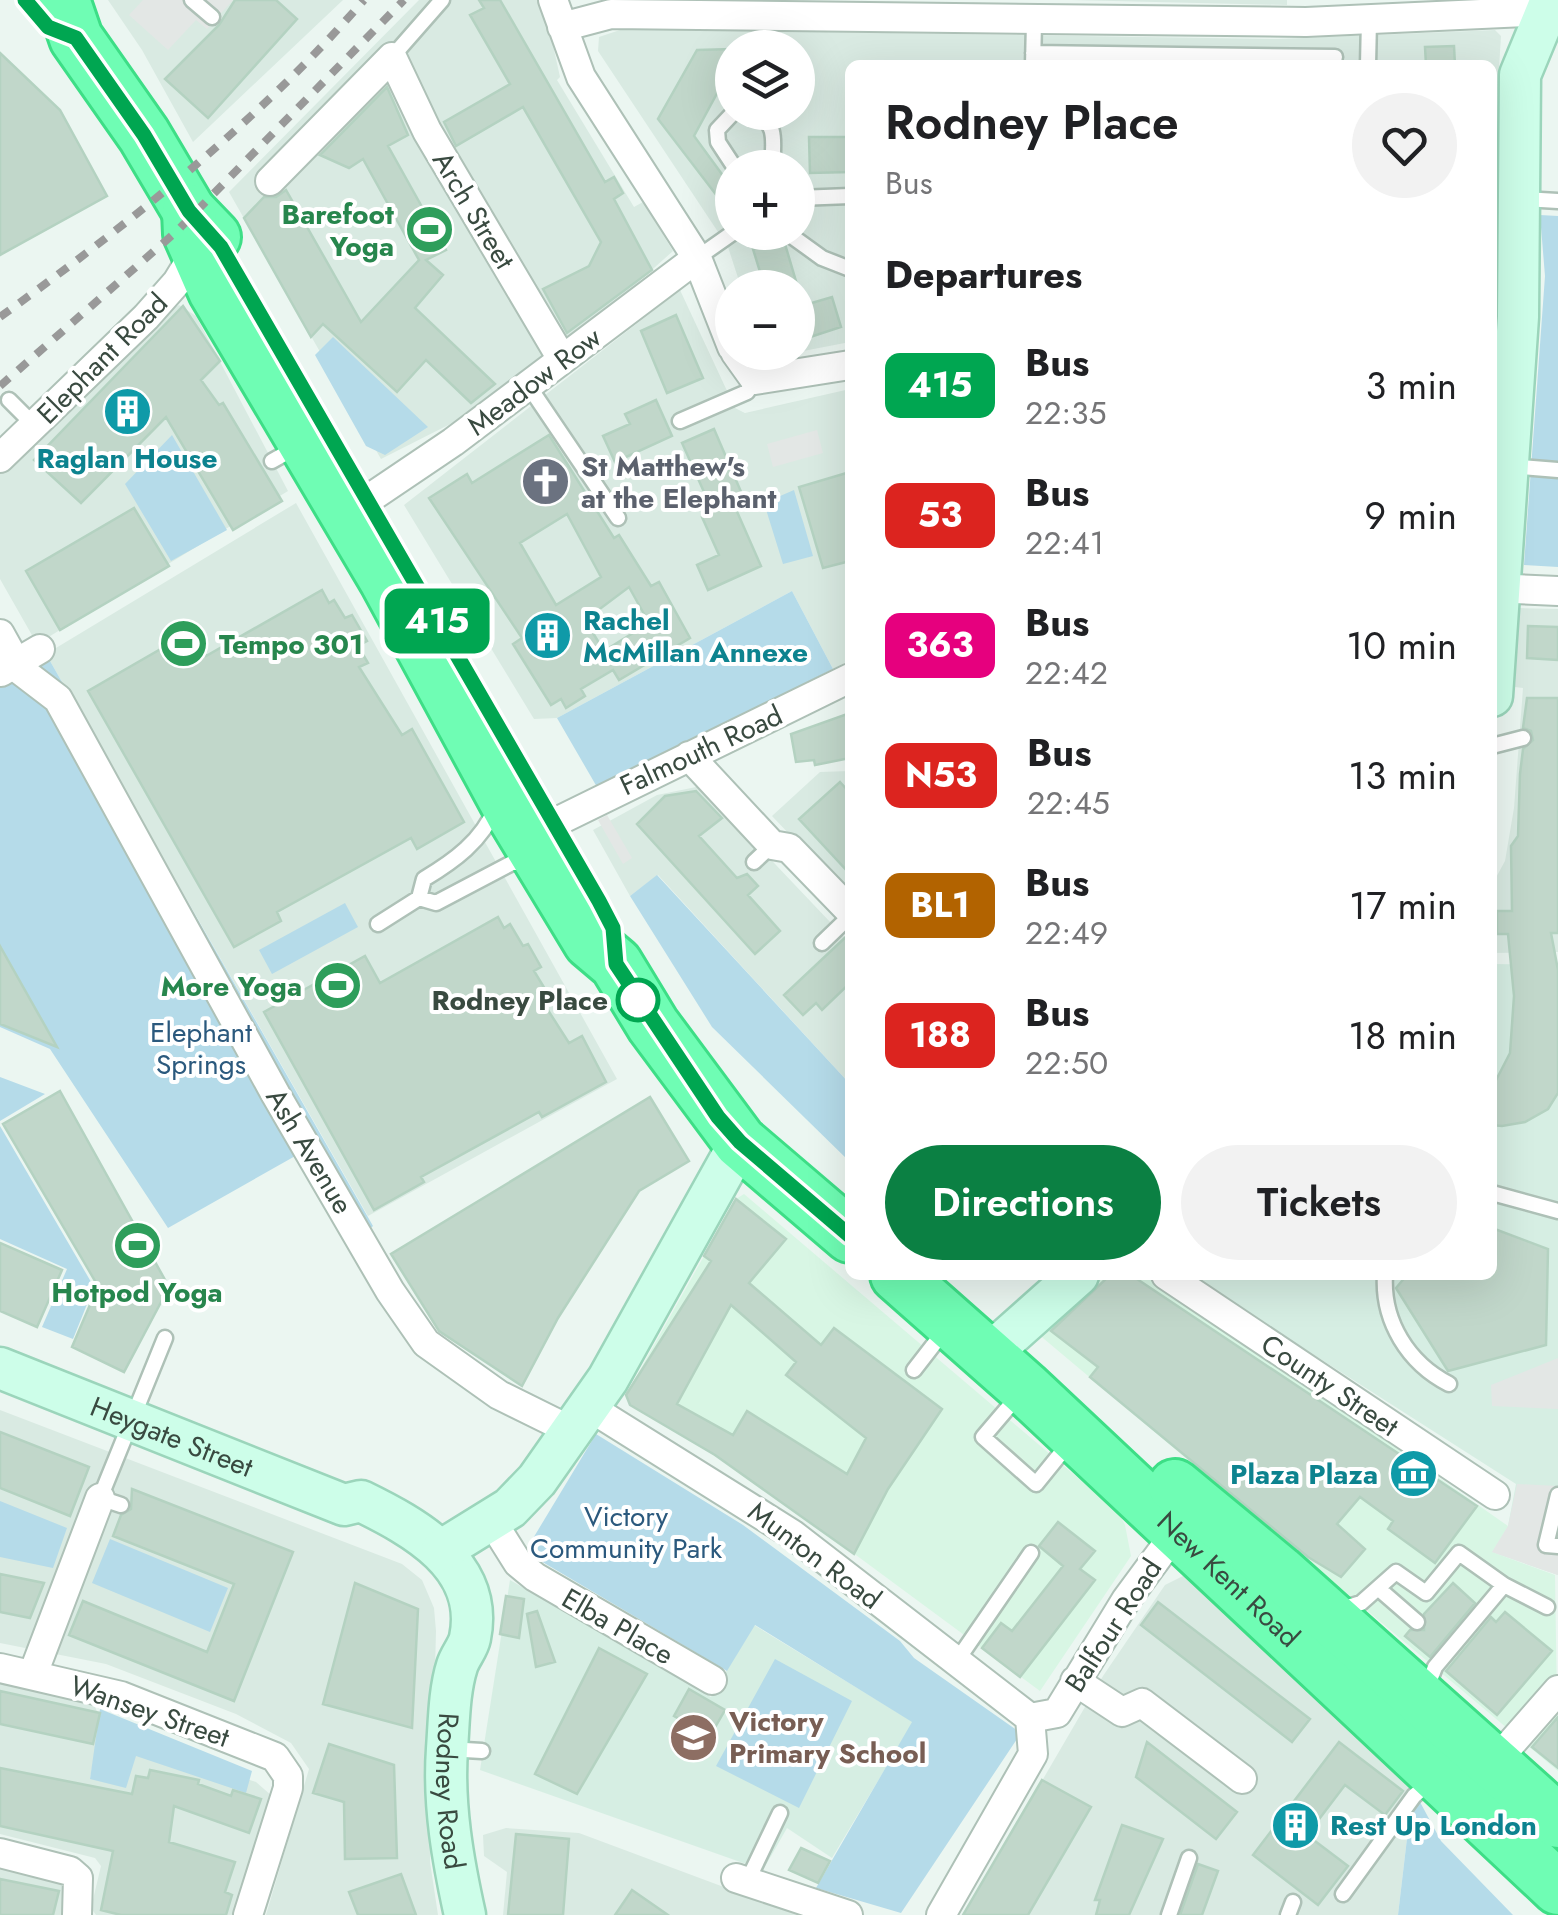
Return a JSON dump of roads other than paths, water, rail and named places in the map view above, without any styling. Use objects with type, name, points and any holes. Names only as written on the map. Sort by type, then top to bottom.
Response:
[{"type":"highway","points":[[25,0],[48,27],[70,19],[144,135],[245,344],[289,451],[536,851],[613,928],[616,964],[654,1024],[740,1142],[845,1232]]},
{"type":"highway","points":[[193,231],[221,247],[367,500],[536,851]]},
{"type":"highway","points":[[693,1075],[723,1096],[845,1203]]},
{"type":"highway","name":"New Kent Road","points":[[902,1280],[1025,1388],[1558,1888]]},
{"type":"highway","name":"New Kent Road","points":[[935,1280],[1326,1613],[1558,1821]]},
{"type":"street","points":[[715,303],[697,258],[581,77],[558,13],[698,8],[1034,22],[1368,20],[1548,5],[1520,75],[1509,224],[1509,466],[1499,518],[1497,565]]},
{"type":"street","points":[[270,181],[392,57]]},
{"type":"street","name":"Arch Street","points":[[392,57],[427,131],[562,358]]},
{"type":"street","name":"Elephant Road","points":[[0,458],[177,282],[193,231]]},
{"type":"street","name":"Meadow Row","points":[[367,500],[697,258]]},
{"type":"street","points":[[748,370],[755,380],[845,366]]},
{"type":"street","points":[[1497,588],[1558,591]]},
{"type":"street","name":"Ash Avenue","points":[[0,634],[19,661],[58,699],[283,1108],[390,1291],[426,1343],[499,1396],[579,1419]]},
{"type":"street","name":"Falmouth Road","points":[[536,851],[689,756],[845,680]]},
{"type":"street","points":[[689,756],[763,854],[789,848],[845,908]]},
{"type":"street","points":[[435,1558],[492,1520],[530,1488],[635,1345],[740,1142]]},
{"type":"street","points":[[1004,1340],[1072,1280]]},
{"type":"street","name":"County Street","points":[[1173,1280],[1495,1495]]},
{"type":"street","name":"Heygate Street","points":[[0,1368],[136,1405],[344,1505],[361,1501],[410,1525],[435,1558]]},
{"type":"street","name":"Munton Road","points":[[579,1419],[792,1534],[879,1597],[891,1614],[1030,1718]]},
{"type":"street","points":[[33,1674],[110,1501]]},
{"type":"street","name":"Elba Place","points":[[492,1520],[518,1563],[535,1578],[712,1680]]},
{"type":"street","name":"Balfour Road","points":[[1030,1718],[1057,1714],[1176,1531]]},
{"type":"street","name":"Rodney Road","points":[[435,1558],[470,1608],[470,1639],[457,1664],[464,1750],[448,1812],[465,1915]]},
{"type":"street","name":"Wansey Street","points":[[0,1668],[121,1696],[276,1757],[288,1776],[288,1788],[248,1915]]},
{"type":"street","points":[[1075,1681],[1122,1712],[1142,1703],[1242,1779]]},
{"type":"street","points":[[1494,1763],[1558,1690]]},
{"type":"street","points":[[941,1915],[1033,1754],[1030,1718]]},
{"type":"street","points":[[0,1853],[70,1871],[78,1878],[76,1915]]},
{"type":"street","points":[[742,1880],[848,1915]]},
{"type":"lane","points":[[192,0],[212,16]]},
{"type":"lane","points":[[392,57],[442,0]]},
{"type":"lane","points":[[1368,20],[1368,60]]},
{"type":"lane","points":[[1034,22],[1033,59],[1334,57]]},
{"type":"lane","points":[[815,197],[845,196]]},
{"type":"lane","points":[[1509,224],[1558,201]]},
{"type":"lane","points":[[697,258],[715,245]]},
{"type":"lane","points":[[811,250],[845,267]]},
{"type":"lane","points":[[680,422],[747,392],[755,380]]},
{"type":"lane","points":[[528,385],[618,518]]},
{"type":"lane","points":[[9,400],[35,426]]},
{"type":"lane","points":[[1509,466],[1558,470]]},
{"type":"lane","points":[[1497,745],[1523,738]]},
{"type":"lane","points":[[378,924],[420,898],[424,879],[456,860],[484,830],[500,791]]},
{"type":"lane","points":[[420,898],[436,903],[536,851]]},
{"type":"lane","points":[[822,943],[845,918]]},
{"type":"lane","points":[[1497,1194],[1558,1211]]},
{"type":"lane","points":[[1385,1280],[1384,1297],[1404,1344],[1420,1365],[1448,1384]]},
{"type":"lane","points":[[914,1370],[952,1322]]},
{"type":"lane","points":[[110,1501],[136,1405],[165,1338]]},
{"type":"lane","points":[[130,1376],[136,1405]]},
{"type":"lane","points":[[1558,1495],[1546,1545],[1558,1546]]},
{"type":"lane","points":[[956,1663],[1031,1553]]},
{"type":"lane","points":[[1326,1613],[1361,1603],[1396,1572],[1426,1594],[1459,1553],[1504,1585],[1547,1607]]},
{"type":"lane","points":[[1423,1699],[1444,1646],[1504,1585]]},
{"type":"lane","points":[[1379,1589],[1417,1622]]},
{"type":"lane","points":[[1343,1894],[1414,1796],[1438,1775]]},
{"type":"lane","points":[[742,1880],[780,1813]]},
{"type":"lane","points":[[1169,1915],[1189,1858]]},
{"type":"railway","points":[[0,317],[97,245],[237,129],[364,0]]},
{"type":"railway","points":[[0,386],[177,231],[404,0]]},
{"type":"place","name":"Barefoot Yoga","points":[[429,230]]},
{"type":"place","name":"Raglan House","points":[[127,411]]},
{"type":"place","name":"St Matthew's at the Elephant","points":[[546,482]]},
{"type":"place","name":"Rachel McMillan Annexe","points":[[548,636]]},
{"type":"place","name":"Tempo 301","points":[[184,644]]},
{"type":"place","name":"More Yoga","points":[[337,986]]},
{"type":"place","name":"Rodney Place","points":[[638,1000]]},
{"type":"place","name":"Hotpod Yoga","points":[[137,1245]]},
{"type":"place","name":"Plaza Plaza","points":[[1413,1474]]},
{"type":"place","name":"Victory Primary School","points":[[694,1737]]},
{"type":"place","name":"Rest Up London","points":[[1295,1825]]},
{"type":"park label","name":"Elephant Springs","points":[[201,1048]]},
{"type":"park label","name":"Victory Community Park","points":[[626,1532]]}]
